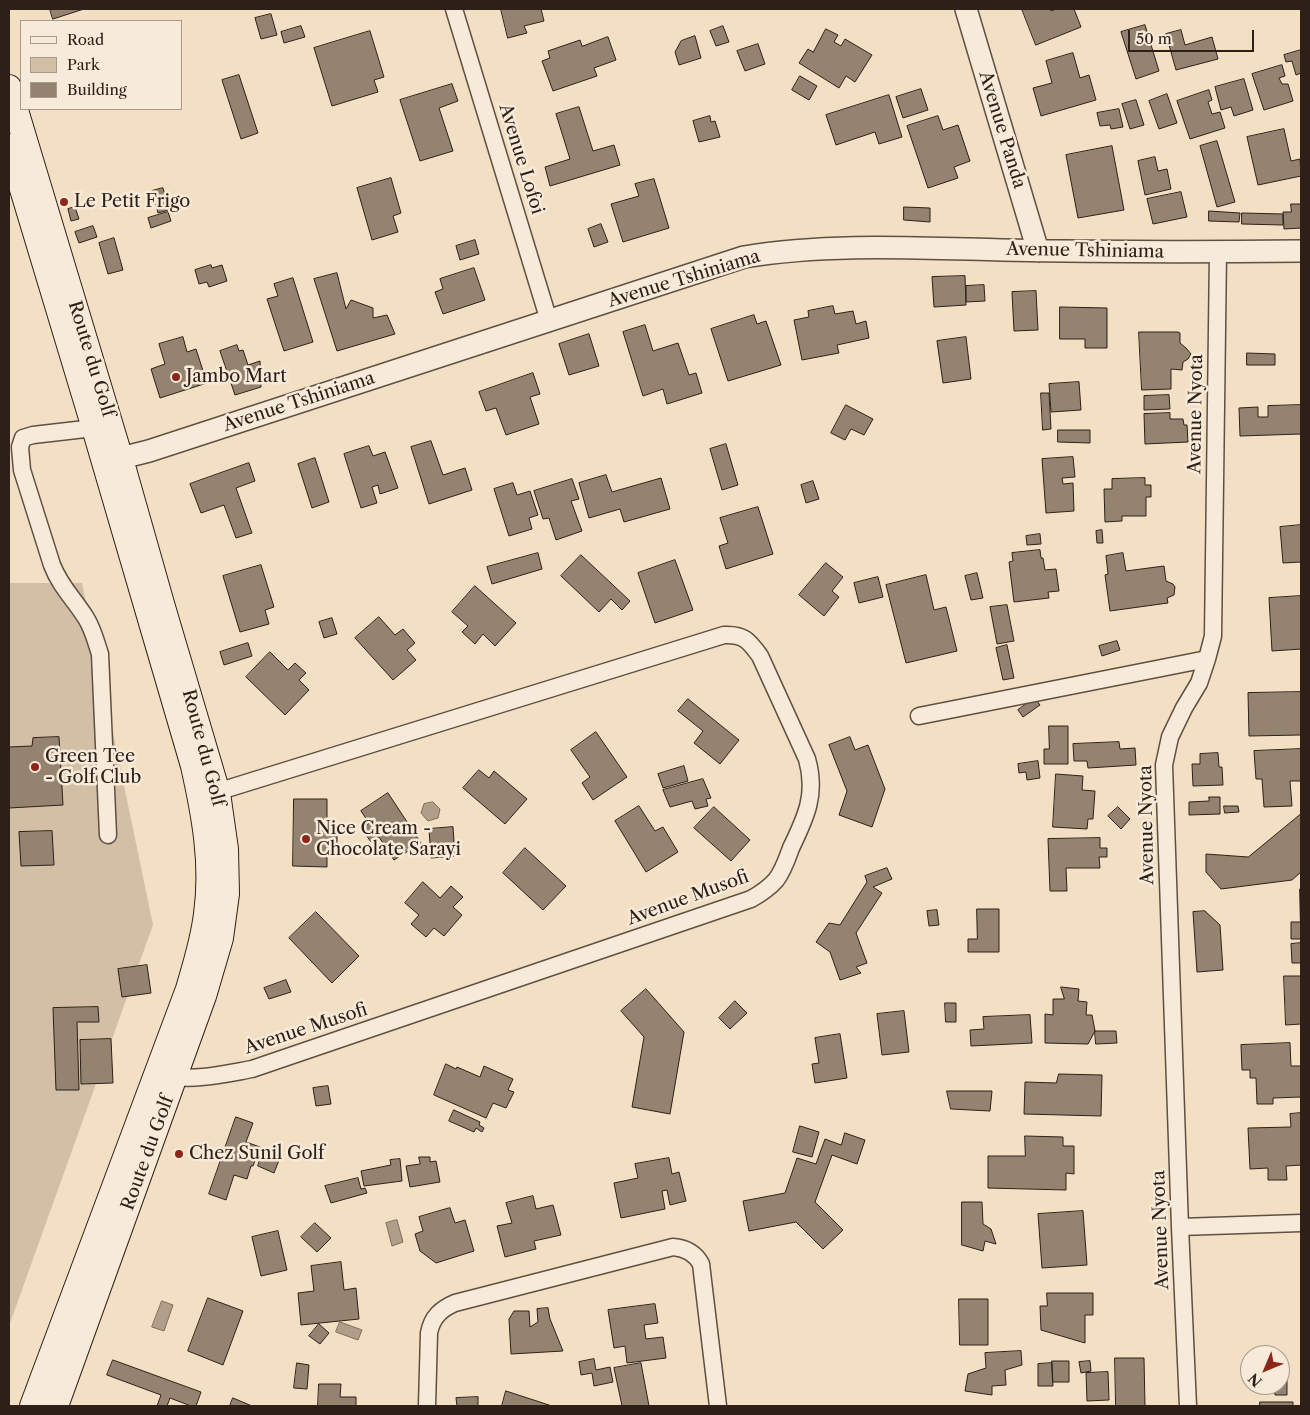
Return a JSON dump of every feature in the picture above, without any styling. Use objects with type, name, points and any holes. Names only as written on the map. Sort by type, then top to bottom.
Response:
[{"type":"main road","name":"Route du Golf","points":[[9,87],[113,461],[163,607],[209,795],[226,849],[227,874],[227,894],[221,938],[204,996],[166,1076],[56,1406]]},
{"type":"main road","points":[[9,146],[103,426]]},
{"type":"main road","points":[[32,1406],[166,1076]]},
{"type":"street","name":"Avenue Lofoi","points":[[454,9],[549,321]]},
{"type":"street","name":"Avenue Panda","points":[[966,9],[1038,251]]},
{"type":"street","name":"Avenue Tshiniama","points":[[113,461],[149,451],[744,257],[803,249],[1301,251]]},
{"type":"street","name":"Avenue Nyota","points":[[1188,1406],[1164,765],[1170,737],[1198,683],[1207,660],[1212,636],[1218,252]]},
{"type":"street","points":[[103,426],[33,435],[23,438],[20,447],[22,470],[58,578],[86,618],[95,636],[100,654],[108,835]]},
{"type":"street","name":"Avenue Musofi","points":[[166,1076],[213,1076],[252,1069],[752,899],[776,880],[806,817],[812,790],[807,759],[760,656],[750,643],[740,636],[724,635],[209,795]]},
{"type":"street","points":[[919,716],[1207,660]]},
{"type":"street","points":[[1180,1227],[1301,1223]]},
{"type":"street","points":[[426,1406],[431,1325],[440,1312],[447,1307],[455,1303],[673,1248],[686,1250],[693,1254],[701,1264],[718,1406]]},
{"type":"green space","points":[[9,583],[82,583],[153,925],[9,1326]]},
{"type":"shaded area","points":[[433,802],[440,809],[438,818],[428,821],[421,813],[424,804]]},
{"type":"shaded area","points":[[397,1220],[403,1242],[392,1246],[386,1223]]},
{"type":"shaded area","points":[[162,1301],[173,1305],[164,1331],[152,1327]]},
{"type":"shaded area","points":[[340,1322],[362,1330],[358,1340],[336,1332]]},
{"type":"building","points":[[50,9],[84,9],[53,19]]},
{"type":"building","points":[[501,9],[541,9],[544,21],[524,26],[527,33],[508,38]]},
{"type":"building","points":[[1022,9],[1050,9],[1051,11],[1056,9],[1074,9],[1081,27],[1036,45]]},
{"type":"building","points":[[271,14],[277,35],[261,39],[255,18]]},
{"type":"building","points":[[1145,25],[1159,71],[1136,79],[1121,32]]},
{"type":"building","points":[[301,26],[305,37],[284,43],[281,32]]},
{"type":"building","points":[[723,26],[729,42],[716,46],[710,31]]},
{"type":"building","points":[[826,29],[838,35],[834,42],[841,46],[845,39],[872,55],[855,82],[846,76],[839,88],[799,63],[808,49],[813,52]]},
{"type":"building","points":[[1181,30],[1185,45],[1212,37],[1218,59],[1176,70],[1166,34]]},
{"type":"building","points":[[370,31],[384,77],[374,80],[378,92],[332,106],[314,48]]},
{"type":"building","points":[[695,36],[701,58],[679,65],[675,52],[681,41]]},
{"type":"building","points":[[608,37],[616,60],[594,68],[597,76],[553,91],[542,61],[550,58],[548,51],[580,40],[582,46]]},
{"type":"building","points":[[758,44],[765,64],[745,71],[737,51]]},
{"type":"building","points":[[1301,50],[1301,73],[1296,75],[1292,61],[1286,62],[1284,55]]},
{"type":"building","points":[[1073,53],[1080,78],[1089,75],[1096,100],[1041,116],[1033,88],[1052,83],[1046,61]]},
{"type":"building","points":[[1282,65],[1285,76],[1279,78],[1282,84],[1288,84],[1293,101],[1264,110],[1252,74]]},
{"type":"building","points":[[239,75],[258,133],[241,139],[222,80]]},
{"type":"building","points":[[800,76],[817,86],[809,100],[792,90]]},
{"type":"building","points":[[1244,79],[1253,110],[1234,116],[1231,107],[1221,110],[1215,87]]},
{"type":"building","points":[[452,84],[458,101],[439,108],[453,151],[420,161],[400,100]]},
{"type":"building","points":[[921,89],[928,110],[903,118],[896,97]]},
{"type":"building","points":[[1209,90],[1212,100],[1208,102],[1212,114],[1220,112],[1225,128],[1190,139],[1177,101]]},
{"type":"building","points":[[1167,94],[1177,123],[1159,129],[1149,101]]},
{"type":"building","points":[[889,95],[902,137],[879,144],[875,132],[836,145],[826,115]]},
{"type":"building","points":[[1136,100],[1144,125],[1130,129],[1122,104]]},
{"type":"building","points":[[579,107],[593,151],[614,145],[620,165],[550,186],[545,167],[570,159],[556,114]]},
{"type":"building","points":[[1119,109],[1123,127],[1111,129],[1110,125],[1100,126],[1097,113]]},
{"type":"building","points":[[710,116],[711,122],[715,121],[720,137],[699,142],[693,121]]},
{"type":"building","points":[[938,116],[943,130],[958,125],[970,161],[954,167],[958,178],[928,188],[907,126]]},
{"type":"building","points":[[1284,129],[1291,161],[1300,159],[1301,176],[1258,185],[1247,137]]},
{"type":"building","points":[[1217,141],[1235,202],[1217,207],[1200,146]]},
{"type":"building","points":[[1112,146],[1124,210],[1078,218],[1066,155]]},
{"type":"building","points":[[1155,157],[1158,171],[1167,169],[1171,189],[1145,195],[1138,161]]},
{"type":"building","points":[[391,178],[401,213],[393,216],[398,232],[372,240],[357,188]]},
{"type":"building","points":[[654,179],[669,228],[623,242],[611,204],[639,196],[635,184]]},
{"type":"building","points":[[163,188],[169,210],[158,213],[152,191]]},
{"type":"building","points":[[1181,192],[1187,217],[1153,224],[1147,199]]},
{"type":"building","points":[[1291,204],[1301,204],[1301,228],[1284,229],[1283,212],[1291,212]]},
{"type":"building","points":[[75,207],[79,219],[71,221],[68,209]]},
{"type":"building","points":[[904,207],[930,208],[930,222],[904,220]]},
{"type":"building","points":[[1209,211],[1240,213],[1239,222],[1209,221]]},
{"type":"building","points":[[168,212],[171,221],[151,228],[148,218]]},
{"type":"building","points":[[1242,213],[1283,214],[1283,225],[1242,224]]},
{"type":"building","points":[[601,224],[608,242],[594,247],[588,229]]},
{"type":"building","points":[[93,226],[97,237],[79,243],[75,232]]},
{"type":"building","points":[[114,238],[123,270],[108,274],[99,243]]},
{"type":"building","points":[[475,240],[479,254],[460,260],[456,246]]},
{"type":"building","points":[[211,265],[212,268],[222,265],[227,281],[209,287],[207,282],[199,284],[195,270]]},
{"type":"building","points":[[474,268],[485,300],[443,314],[435,292],[443,289],[440,279]]},
{"type":"building","points":[[337,273],[346,309],[351,300],[373,308],[373,318],[387,315],[395,334],[337,351],[314,279]]},
{"type":"building","points":[[965,276],[966,305],[934,307],[932,277]]},
{"type":"building","points":[[293,278],[313,342],[284,351],[267,299],[278,296],[274,284]]},
{"type":"building","points":[[984,285],[985,301],[966,302],[966,286]]},
{"type":"building","points":[[1036,291],[1038,330],[1014,331],[1012,292]]},
{"type":"building","points":[[833,306],[835,314],[853,311],[856,324],[866,321],[869,338],[837,345],[839,353],[802,360],[794,320],[809,317],[808,311]]},
{"type":"building","points":[[1060,307],[1107,308],[1107,348],[1085,348],[1085,339],[1060,339]]},
{"type":"building","points":[[754,315],[757,324],[766,321],[781,365],[728,381],[711,329]]},
{"type":"building","points":[[645,325],[653,351],[678,343],[689,375],[696,373],[702,393],[667,404],[663,389],[643,396],[623,332]]},
{"type":"building","points":[[1139,332],[1180,333],[1180,343],[1191,354],[1183,362],[1182,370],[1171,369],[1171,389],[1142,390]]},
{"type":"building","points":[[589,334],[599,366],[569,375],[559,344]]},
{"type":"building","points":[[183,337],[187,352],[196,349],[207,383],[160,398],[151,369],[165,364],[159,344]]},
{"type":"building","points":[[966,337],[971,379],[943,383],[937,341]]},
{"type":"building","points":[[237,345],[239,351],[243,350],[248,365],[260,361],[261,387],[235,395],[220,351]]},
{"type":"building","points":[[1247,353],[1275,354],[1275,365],[1247,365]]},
{"type":"building","points":[[533,373],[540,394],[530,397],[539,424],[506,435],[496,408],[486,411],[479,392]]},
{"type":"building","points":[[1079,382],[1081,410],[1051,412],[1049,384]]},
{"type":"building","points":[[1041,393],[1049,393],[1051,429],[1043,430]]},
{"type":"building","points":[[1169,395],[1170,409],[1144,410],[1144,396]]},
{"type":"building","points":[[846,405],[873,419],[864,435],[851,429],[845,440],[831,433]]},
{"type":"building","points":[[1301,405],[1301,434],[1240,436],[1239,408],[1258,407],[1258,417],[1268,417],[1268,406]]},
{"type":"building","points":[[1170,413],[1170,419],[1183,419],[1184,425],[1187,425],[1188,442],[1145,444],[1144,414]]},
{"type":"building","points":[[1058,430],[1090,430],[1090,443],[1058,442]]},
{"type":"building","points":[[431,441],[443,475],[465,468],[472,490],[429,504],[411,447]]},
{"type":"building","points":[[726,444],[738,485],[722,490],[710,449]]},
{"type":"building","points":[[369,446],[373,456],[385,452],[398,488],[380,494],[378,485],[372,487],[377,503],[361,508],[344,454]]},
{"type":"building","points":[[1073,457],[1075,477],[1062,478],[1063,484],[1073,483],[1074,511],[1046,513],[1042,459]]},
{"type":"building","points":[[315,458],[329,502],[312,508],[298,464]]},
{"type":"building","points":[[249,463],[255,481],[236,488],[252,533],[236,538],[224,505],[201,513],[190,484]]},
{"type":"building","points":[[606,475],[612,492],[661,478],[670,509],[624,522],[620,509],[589,518],[579,483]]},
{"type":"building","points":[[1145,478],[1145,485],[1151,485],[1151,497],[1146,497],[1146,516],[1122,516],[1122,521],[1105,522],[1104,489],[1112,489],[1112,479]]},
{"type":"building","points":[[572,479],[579,499],[571,501],[582,531],[556,540],[549,518],[543,519],[534,491]]},
{"type":"building","points":[[813,481],[819,499],[806,503],[801,485]]},
{"type":"building","points":[[513,483],[517,495],[530,491],[538,515],[529,518],[532,529],[509,536],[494,489]]},
{"type":"building","points":[[758,507],[773,554],[726,569],[719,546],[728,543],[720,518]]},
{"type":"building","points":[[1301,525],[1301,562],[1283,563],[1280,527]]},
{"type":"building","points":[[1102,530],[1103,543],[1097,543],[1096,531]]},
{"type":"building","points":[[1040,534],[1041,544],[1027,545],[1026,536]]},
{"type":"building","points":[[1040,550],[1045,570],[1056,569],[1059,591],[1048,592],[1049,598],[1014,602],[1009,562],[1013,561],[1012,553]]},
{"type":"building","points":[[538,553],[542,569],[492,584],[487,567]]},
{"type":"building","points":[[1123,553],[1126,571],[1164,566],[1166,581],[1175,587],[1174,595],[1167,598],[1168,603],[1110,611],[1105,575],[1108,574],[1106,556]]},
{"type":"building","points":[[581,555],[630,601],[622,610],[611,599],[599,612],[561,576]]},
{"type":"building","points":[[675,560],[693,610],[655,623],[638,573]]},
{"type":"building","points":[[826,563],[843,577],[832,591],[839,597],[824,616],[799,595]]},
{"type":"building","points":[[261,565],[274,607],[265,610],[269,624],[240,632],[223,576]]},
{"type":"building","points":[[977,573],[983,598],[971,600],[965,576]]},
{"type":"building","points":[[926,575],[934,610],[946,607],[957,651],[906,663],[886,585]]},
{"type":"building","points":[[878,577],[883,597],[859,603],[854,583]]},
{"type":"building","points":[[475,586],[516,623],[495,646],[483,634],[475,644],[462,632],[468,626],[452,612]]},
{"type":"building","points":[[1301,596],[1301,649],[1272,651],[1269,598]]},
{"type":"building","points":[[1007,605],[1014,641],[997,644],[990,607]]},
{"type":"building","points":[[379,617],[395,635],[403,629],[415,643],[407,650],[416,660],[393,680],[355,638]]},
{"type":"building","points":[[332,618],[337,634],[324,638],[319,622]]},
{"type":"building","points":[[1117,641],[1120,650],[1102,656],[1099,646]]},
{"type":"building","points":[[248,643],[252,656],[224,665],[220,652]]},
{"type":"building","points":[[1007,645],[1014,678],[1003,680],[996,648]]},
{"type":"building","points":[[270,652],[288,670],[295,663],[306,673],[299,680],[309,690],[285,715],[246,677]]},
{"type":"building","points":[[1301,692],[1301,735],[1249,736],[1248,693]]},
{"type":"building","points":[[1035,698],[1040,705],[1023,717],[1018,710]]},
{"type":"building","points":[[688,699],[739,740],[720,764],[694,743],[703,731],[678,711]]},
{"type":"building","points":[[1049,726],[1068,726],[1068,764],[1044,764],[1044,749],[1049,749]]},
{"type":"building","points":[[596,732],[627,777],[593,800],[582,783],[590,777],[571,750]]},
{"type":"building","points":[[59,737],[63,805],[9,808],[9,747],[32,746],[33,738]]},
{"type":"building","points":[[850,737],[855,750],[868,745],[885,789],[872,827],[839,815],[847,791],[829,745]]},
{"type":"building","points":[[1119,742],[1120,749],[1135,748],[1136,765],[1088,768],[1087,761],[1074,761],[1073,744]]},
{"type":"building","points":[[1301,749],[1301,781],[1290,781],[1292,806],[1264,807],[1262,779],[1256,779],[1254,751]]},
{"type":"building","points":[[1218,753],[1219,767],[1222,767],[1223,785],[1193,786],[1192,764],[1200,764],[1200,754]]},
{"type":"building","points":[[1038,761],[1040,778],[1027,780],[1026,772],[1019,773],[1018,764]]},
{"type":"building","points":[[684,766],[688,781],[663,788],[658,774]]},
{"type":"building","points":[[479,770],[489,778],[494,771],[527,799],[505,824],[463,788]]},
{"type":"building","points":[[1056,774],[1083,776],[1082,790],[1095,791],[1093,819],[1088,819],[1087,829],[1053,827]]},
{"type":"building","points":[[703,779],[711,798],[706,799],[708,806],[695,809],[692,801],[670,807],[663,790]]},
{"type":"building","points":[[388,793],[421,843],[394,860],[379,837],[371,842],[361,828],[369,823],[361,811]]},
{"type":"building","points":[[1209,797],[1220,797],[1220,814],[1189,815],[1189,802],[1209,801]]},
{"type":"building","points":[[294,799],[327,799],[327,836],[337,836],[337,852],[327,851],[327,867],[293,866]]},
{"type":"building","points":[[639,806],[655,831],[663,827],[678,852],[646,872],[615,821]]},
{"type":"building","points":[[1224,806],[1238,806],[1239,812],[1225,813]]},
{"type":"building","points":[[714,807],[750,840],[731,861],[694,828]]},
{"type":"building","points":[[1118,807],[1130,819],[1121,829],[1108,816]]},
{"type":"building","points":[[1301,814],[1301,872],[1292,880],[1221,889],[1206,872],[1206,854],[1248,857]]},
{"type":"building","points":[[453,827],[455,856],[431,858],[429,829]]},
{"type":"building","points":[[52,831],[54,865],[21,866],[19,832]]},
{"type":"building","points":[[1100,838],[1100,848],[1107,848],[1107,857],[1099,857],[1100,868],[1066,868],[1067,891],[1050,891],[1048,839]]},
{"type":"building","points":[[525,848],[566,886],[543,910],[503,873]]},
{"type":"building","points":[[887,868],[892,879],[873,887],[882,893],[856,933],[867,963],[856,967],[861,973],[840,980],[830,952],[816,942],[829,923],[840,925],[867,882],[865,876]]},
{"type":"building","points":[[423,882],[440,898],[451,886],[463,897],[453,907],[462,915],[444,936],[434,928],[426,937],[411,924],[419,915],[405,903]]},
{"type":"building","points":[[1300,889],[1301,939],[1291,939],[1291,922],[1300,922]]},
{"type":"building","points":[[977,909],[999,909],[999,952],[968,952],[968,939],[977,939]]},
{"type":"building","points":[[937,910],[939,925],[929,926],[927,911]]},
{"type":"building","points":[[1205,911],[1220,925],[1223,970],[1197,972],[1193,912]]},
{"type":"building","points":[[316,912],[359,956],[332,983],[289,938]]},
{"type":"building","points":[[1301,943],[1301,963],[1292,963],[1291,944]]},
{"type":"building","points":[[147,965],[151,993],[122,997],[118,969]]},
{"type":"building","points":[[1284,976],[1301,976],[1301,1024],[1286,1025]]},
{"type":"building","points":[[286,980],[291,992],[269,999],[264,988]]},
{"type":"building","points":[[1061,987],[1079,989],[1078,1001],[1087,1002],[1086,1015],[1092,1015],[1095,1031],[1088,1044],[1045,1043],[1045,1014],[1053,1015],[1053,999],[1064,999]]},
{"type":"building","points":[[646,989],[684,1032],[670,1114],[632,1107],[644,1037],[621,1011]]},
{"type":"building","points":[[735,1001],[747,1013],[730,1029],[719,1018]]},
{"type":"building","points":[[945,1003],[956,1003],[956,1022],[946,1022]]},
{"type":"building","points":[[98,1007],[99,1022],[77,1022],[79,1090],[56,1090],[53,1008]]},
{"type":"building","points":[[904,1011],[909,1052],[882,1055],[877,1014]]},
{"type":"building","points":[[1030,1015],[1032,1043],[971,1046],[970,1030],[984,1029],[983,1017]]},
{"type":"building","points":[[1095,1031],[1116,1031],[1117,1043],[1096,1044]]},
{"type":"building","points":[[840,1034],[847,1078],[815,1083],[812,1064],[819,1063],[815,1038]]},
{"type":"building","points":[[111,1039],[113,1083],[81,1084],[80,1040]]},
{"type":"building","points":[[1290,1043],[1291,1066],[1301,1066],[1301,1097],[1273,1098],[1273,1104],[1257,1104],[1256,1078],[1250,1078],[1250,1070],[1242,1070],[1241,1045]]},
{"type":"building","points":[[446,1064],[480,1077],[484,1066],[513,1079],[508,1090],[514,1092],[506,1108],[493,1103],[486,1118],[434,1095]]},
{"type":"building","points":[[1059,1074],[1102,1075],[1101,1116],[1024,1114],[1025,1082],[1056,1083]]},
{"type":"building","points":[[328,1086],[331,1104],[316,1106],[313,1088]]},
{"type":"building","points":[[947,1091],[992,1091],[990,1111],[951,1109]]},
{"type":"building","points":[[454,1110],[480,1122],[479,1125],[484,1128],[482,1132],[476,1128],[474,1132],[449,1121]]},
{"type":"building","points":[[1301,1113],[1301,1165],[1286,1166],[1287,1180],[1268,1180],[1268,1168],[1250,1169],[1248,1128],[1291,1127],[1290,1114]]},
{"type":"building","points":[[236,1117],[253,1123],[246,1142],[260,1147],[247,1179],[234,1175],[226,1200],[209,1194]]},
{"type":"building","points":[[800,1126],[819,1132],[812,1157],[793,1152]]},
{"type":"building","points":[[845,1133],[865,1140],[857,1164],[832,1155],[815,1202],[843,1230],[823,1249],[796,1222],[749,1231],[743,1201],[785,1193],[797,1158],[816,1164],[825,1139],[841,1145]]},
{"type":"building","points":[[1025,1136],[1063,1137],[1063,1146],[1074,1146],[1074,1174],[1066,1173],[1066,1190],[988,1188],[988,1156],[1025,1156]]},
{"type":"building","points":[[264,1148],[281,1155],[274,1173],[258,1166]]},
{"type":"building","points":[[419,1157],[430,1157],[430,1162],[436,1161],[440,1182],[410,1187],[406,1166],[420,1164]]},
{"type":"building","points":[[669,1158],[672,1174],[679,1172],[686,1201],[670,1205],[667,1190],[662,1191],[665,1209],[621,1218],[614,1183],[638,1178],[635,1164]]},
{"type":"building","points":[[400,1159],[402,1181],[364,1186],[361,1171],[391,1165],[390,1160]]},
{"type":"building","points":[[358,1178],[361,1189],[365,1188],[367,1193],[331,1203],[325,1186]]},
{"type":"building","points":[[533,1196],[536,1209],[553,1205],[561,1235],[534,1241],[536,1249],[505,1257],[497,1226],[512,1223],[506,1203]]},
{"type":"building","points":[[962,1202],[982,1202],[983,1224],[991,1229],[996,1244],[985,1241],[983,1251],[962,1245]]},
{"type":"building","points":[[450,1208],[455,1223],[465,1220],[474,1251],[436,1263],[420,1251],[415,1234],[423,1231],[419,1217]]},
{"type":"building","points":[[1083,1211],[1087,1265],[1042,1268],[1038,1214]]},
{"type":"building","points":[[315,1223],[331,1238],[317,1252],[301,1237]]},
{"type":"building","points":[[278,1231],[287,1270],[261,1276],[252,1237]]},
{"type":"building","points":[[341,1262],[344,1290],[356,1288],[359,1319],[301,1325],[298,1293],[314,1291],[311,1266]]},
{"type":"building","points":[[1047,1293],[1093,1293],[1093,1315],[1085,1315],[1085,1343],[1041,1330],[1040,1306],[1047,1306]]},
{"type":"building","points":[[208,1298],[243,1311],[223,1365],[188,1351]]},
{"type":"building","points":[[959,1299],[988,1299],[988,1345],[960,1345]]},
{"type":"building","points":[[655,1304],[658,1323],[644,1325],[646,1339],[663,1337],[666,1358],[627,1363],[625,1346],[614,1348],[608,1310]]},
{"type":"building","points":[[548,1308],[550,1319],[563,1351],[511,1354],[509,1319],[514,1311],[529,1311],[530,1327],[538,1322],[537,1309]]},
{"type":"building","points":[[319,1324],[329,1333],[320,1344],[309,1336]]},
{"type":"building","points":[[1021,1351],[1022,1365],[1005,1370],[1006,1385],[992,1386],[992,1395],[965,1391],[968,1374],[986,1368],[985,1353]]},
{"type":"building","points":[[1115,1358],[1144,1358],[1145,1406],[1116,1406]]},
{"type":"building","points":[[594,1359],[596,1370],[610,1367],[613,1382],[594,1386],[592,1373],[581,1375],[579,1362]]},
{"type":"building","points":[[113,1360],[201,1392],[196,1406],[170,1398],[167,1406],[157,1406],[161,1395],[107,1375]]},
{"type":"building","points":[[1052,1361],[1069,1361],[1069,1382],[1053,1382]]},
{"type":"building","points":[[1090,1361],[1091,1371],[1081,1373],[1079,1362]]},
{"type":"building","points":[[297,1363],[309,1365],[307,1389],[294,1388]]},
{"type":"building","points":[[641,1363],[649,1406],[622,1406],[614,1368]]},
{"type":"building","points":[[1052,1363],[1053,1386],[1038,1386],[1038,1364]]},
{"type":"building","points":[[1108,1372],[1109,1400],[1087,1401],[1086,1373]]},
{"type":"building","points":[[319,1384],[341,1384],[340,1397],[356,1397],[356,1406],[318,1406]]},
{"type":"building","points":[[506,1391],[552,1406],[502,1406]]},
{"type":"building","points":[[478,1397],[478,1406],[457,1406],[456,1398]]},
{"type":"building","points":[[233,1398],[252,1406],[230,1406]]},
{"type":"building","points":[[1260,1402],[1293,1402],[1293,1406],[1260,1406]]},
{"type":"place","name":"Le Petit Frigo","points":[[64,202]]},
{"type":"place","name":"Jambo Mart","points":[[176,377]]},
{"type":"place","name":"Green Tee - Golf Club","points":[[35,767]]},
{"type":"place","name":"Nice Cream - Chocolate Sarayi","points":[[306,839]]},
{"type":"place","name":"Chez Sunil Golf","points":[[179,1154]]}]
